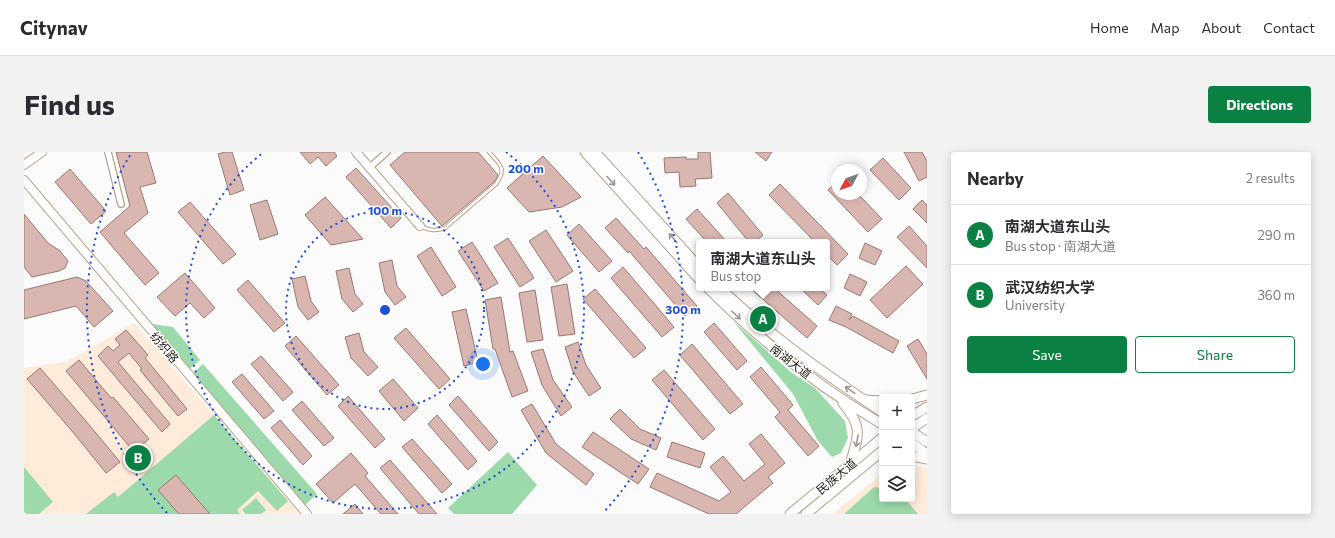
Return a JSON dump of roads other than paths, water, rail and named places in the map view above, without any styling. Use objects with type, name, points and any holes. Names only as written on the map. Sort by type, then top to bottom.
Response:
[{"type":"main road","points":[[24,165],[42,152]]},
{"type":"main road","points":[[356,152],[420,226]]},
{"type":"main road","points":[[585,152],[696,276]]},
{"type":"main road","points":[[596,152],[696,264]]},
{"type":"main road","name":"纺织路","points":[[24,180],[307,514]]},
{"type":"main road","name":"南湖大道","points":[[711,291],[761,337],[837,396],[879,422]]},
{"type":"main road","name":"南湖大道","points":[[723,291],[779,339],[879,410]]},
{"type":"main road","points":[[915,398],[927,395]]},
{"type":"main road","points":[[837,396],[853,416],[857,425],[858,439],[850,464]]},
{"type":"main road","points":[[865,400],[879,401]]},
{"type":"main road","points":[[915,414],[927,407]]},
{"type":"main road","points":[[915,426],[927,418]]},
{"type":"main road","points":[[915,434],[927,442]]},
{"type":"main road","name":"民族大道","points":[[790,514],[879,440]]},
{"type":"main road","points":[[915,445],[927,454]]},
{"type":"main road","name":"民族大道","points":[[806,514],[879,453]]},
{"type":"main road","points":[[915,457],[927,459]]},
{"type":"main road","points":[[866,464],[879,460]]},
{"type":"street","points":[[108,152],[121,204]]},
{"type":"street","points":[[369,168],[387,152]]},
{"type":"lane","points":[[420,226],[427,230],[436,231],[445,228],[496,184],[502,175],[503,170],[489,152]]},
{"type":"place","name":"南湖大道东山头","points":[[763,319]]},
{"type":"place","name":"武汉纺织大学","points":[[138,458]]}]
